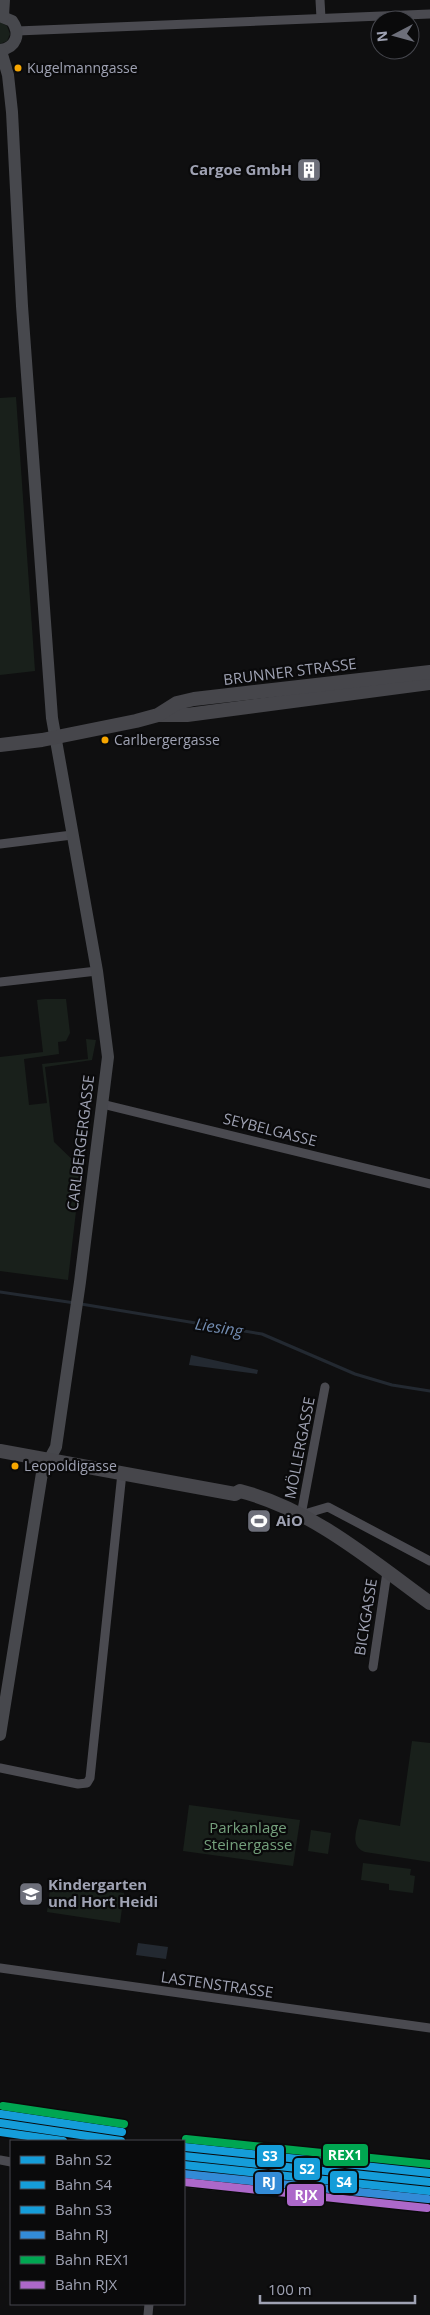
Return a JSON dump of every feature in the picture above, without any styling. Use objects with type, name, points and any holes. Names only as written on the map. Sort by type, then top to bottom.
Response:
[{"type":"main road","name":"BRUNNER STRASSE","points":[[0,745],[136,722],[158,715],[177,703],[194,700],[430,672]]},
{"type":"main road","name":"BRUNNER STRASSE","points":[[158,715],[187,715],[430,683]]},
{"type":"main road","points":[[0,1451],[235,1494],[239,1500],[267,1506],[273,1504],[301,1515],[356,1549],[430,1603]]},
{"type":"street","points":[[1,51],[15,42],[17,31],[12,21],[1,16],[4,0]]},
{"type":"street","points":[[320,0],[321,18]]},
{"type":"street","points":[[17,31],[430,14]]},
{"type":"street","name":"CARLBERGERGASSE","points":[[1,51],[8,75],[12,112],[22,306],[54,737],[97,971],[108,1057],[75,1322],[56,1447],[49,1460]]},
{"type":"street","points":[[0,844],[72,836]]},
{"type":"street","points":[[0,982],[97,971]]},
{"type":"street","name":"SEYBELGASSE","points":[[102,1104],[430,1184]]},
{"type":"street","name":"MÖLLERGASSE","points":[[301,1515],[325,1387]]},
{"type":"street","points":[[0,1735],[42,1473],[49,1460]]},
{"type":"street","points":[[0,1768],[78,1784],[87,1783],[91,1774],[122,1472]]},
{"type":"street","points":[[301,1515],[328,1507],[430,1560]]},
{"type":"street","name":"BICKGASSE","points":[[372,1667],[387,1572]]},
{"type":"street","name":"LASTENSTRASSE","points":[[0,1968],[430,2028]]},
{"type":"street","points":[[185,2183],[430,2207]]},
{"type":"green space","points":[[0,22],[7,26],[10,34],[7,41],[0,44]]},
{"type":"green space","points":[[16,397],[35,671],[0,675],[0,398]]},
{"type":"green space","points":[[66,999],[70,1033],[66,1041],[58,1042],[59,1054],[24,1059],[29,1105],[47,1103],[42,1064],[88,1059],[86,1039],[96,1040],[92,1060],[45,1067],[54,1142],[81,1168],[68,1280],[0,1271],[0,1057],[43,1052],[37,1000]]},
{"type":"green space","points":[[412,1741],[430,1743],[430,1862],[365,1852],[357,1846],[355,1838],[359,1819],[400,1826]]},
{"type":"green space","name":"Parkanlage Steinergasse","points":[[189,1805],[300,1820],[293,1866],[183,1851]]},
{"type":"green space","points":[[311,1830],[331,1833],[328,1854],[308,1851]]},
{"type":"green space","points":[[363,1863],[411,1869],[410,1875],[415,1876],[413,1893],[389,1890],[389,1884],[361,1880]]},
{"type":"green space","points":[[51,1883],[124,1893],[120,1923],[47,1912]]},
{"type":"shaded area","points":[[191,1355],[258,1370],[257,1374],[189,1365]]},
{"type":"shaded area","points":[[138,1943],[168,1947],[166,1959],[136,1955]]},
{"type":"waterway","name":"Liesing","points":[[0,1292],[75,1303]]},
{"type":"waterway","name":"Liesing","points":[[81,1304],[262,1334],[355,1374],[392,1385],[430,1391]]},
{"type":"rail line","name":"REX1","points":[[3,2106],[124,2124]]},
{"type":"rail line","name":"S3","points":[[1,2114],[122,2132]]},
{"type":"rail line","name":"S2","points":[[0,2123],[114,2140]]},
{"type":"rail line","name":"S4","points":[[0,2132],[56,2140]]},
{"type":"rail line","name":"REX1","points":[[186,2139],[430,2164]]},
{"type":"rail line","name":"S3","points":[[185,2147],[430,2173]]},
{"type":"rail line","name":"S2","points":[[185,2156],[430,2182]]},
{"type":"rail line","name":"S4","points":[[185,2165],[429,2191]]},
{"type":"rail line","name":"RJ","points":[[185,2174],[428,2199]]},
{"type":"rail line","name":"RJX","points":[[185,2182],[427,2208]]},
{"type":"place","name":"Kugelmanngasse","points":[[18,68]]},
{"type":"place","name":"Cargoe GmbH","points":[[309,170]]},
{"type":"place","name":"Carlbergergasse","points":[[105,740]]},
{"type":"place","name":"Leopoldigasse","points":[[15,1466]]},
{"type":"place","name":"AiO","points":[[259,1521]]},
{"type":"place","name":"Kindergarten und Hort Heidi","points":[[31,1894]]}]
